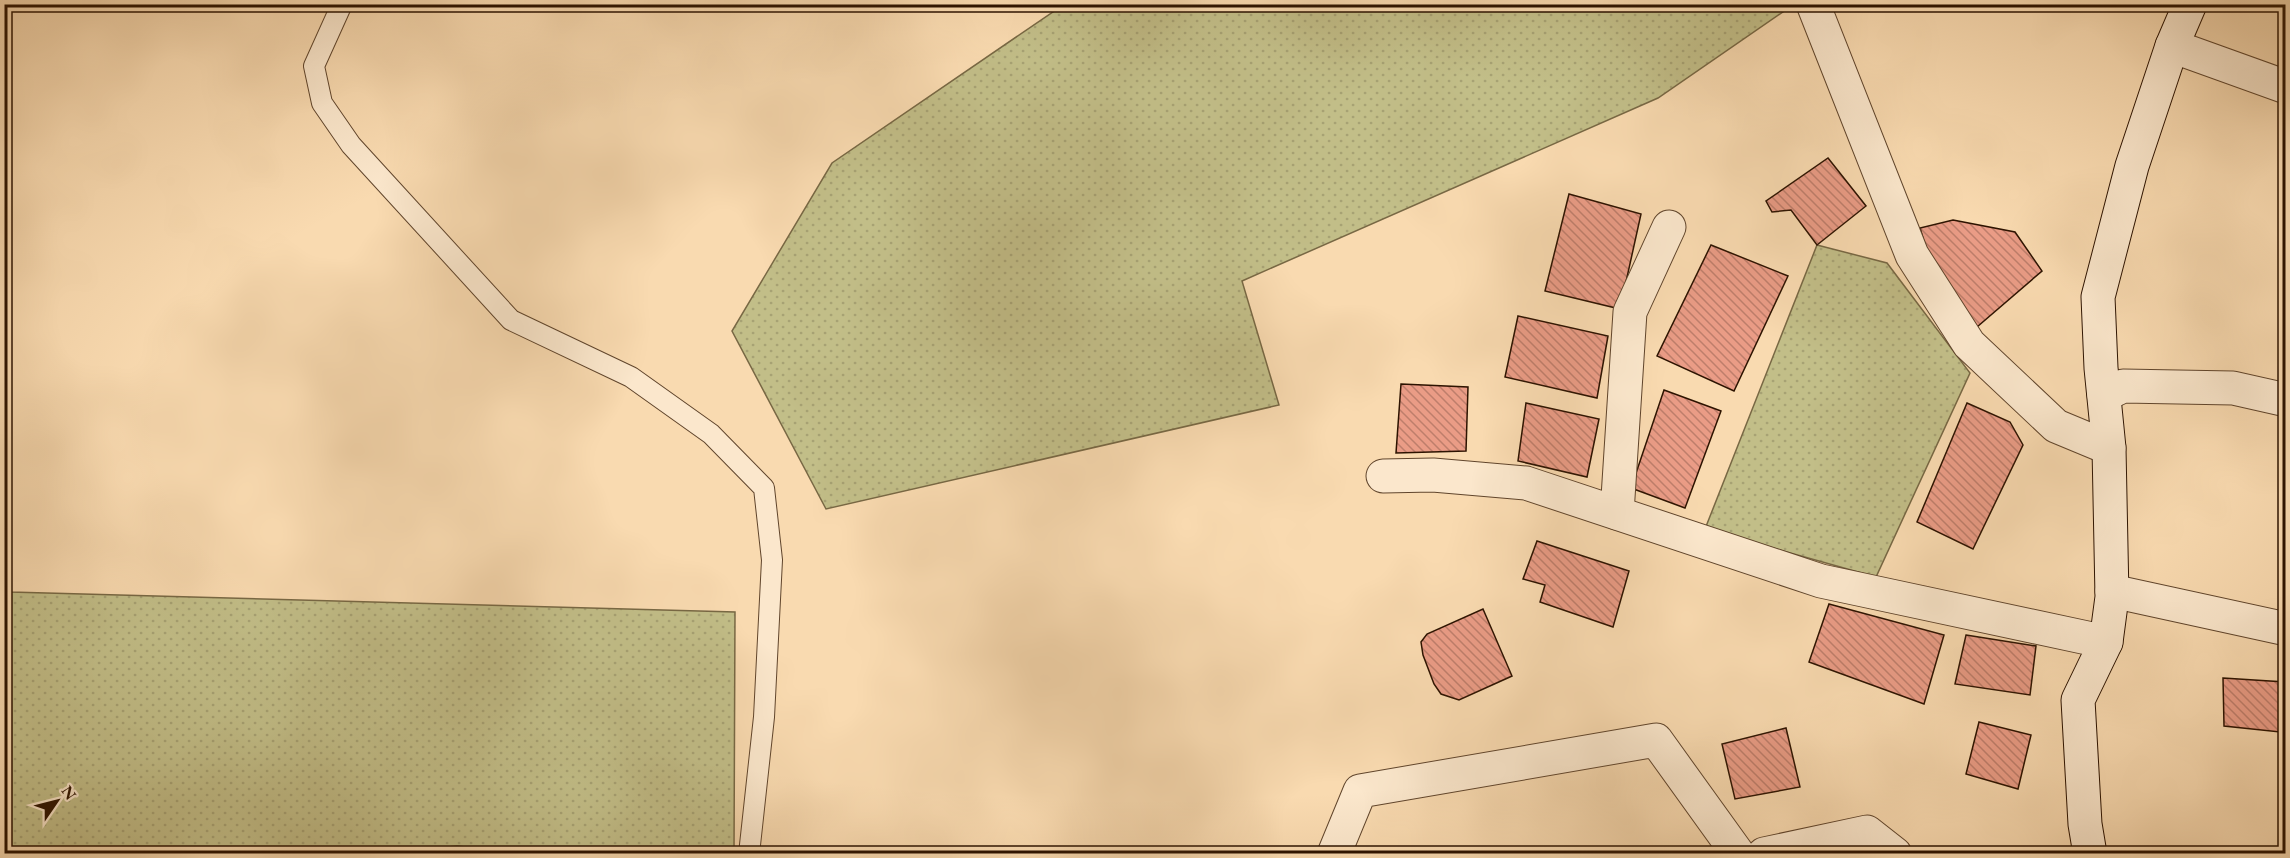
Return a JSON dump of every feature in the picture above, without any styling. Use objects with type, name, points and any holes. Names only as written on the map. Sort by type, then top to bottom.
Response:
[{"type":"street","points":[[1813,4],[1912,255],[1969,344],[2056,426],[2109,448]]},
{"type":"street","points":[[2090,854],[2085,824],[2078,700],[2106,642],[2112,591],[2109,448],[2098,297],[2132,166],[2172,46],[2190,4]]},
{"type":"street","points":[[2172,46],[2286,87]]},
{"type":"street","points":[[1617,513],[1630,312],[1669,227]]},
{"type":"street","points":[[2104,395],[2122,386],[2233,388],[2286,400]]},
{"type":"street","points":[[1383,476],[1433,475],[1526,483],[1821,581],[2106,642]]},
{"type":"street","points":[[2112,591],[2286,629]]},
{"type":"street","points":[[1334,854],[1360,791],[1656,740],[1738,854]]},
{"type":"street","points":[[1764,854],[1867,832],[1895,854]]},
{"type":"lane","points":[[342,4],[314,66],[322,103],[351,145],[512,321],[631,377],[711,434],[764,488],[772,560],[764,717],[749,854]]},
{"type":"shaded area","points":[[1063,5],[1793,5],[1658,98],[1242,281],[1279,405],[826,509],[732,331],[832,163]]},
{"type":"shaded area","points":[[1817,245],[1887,263],[1970,373],[1876,577],[1705,529]]},
{"type":"shaded area","points":[[4,434],[10,592],[735,612],[734,853],[528,854],[457,846],[384,854],[5,853]]},
{"type":"building","points":[[1828,158],[1866,206],[1817,245],[1791,210],[1772,212],[1766,201]]},
{"type":"building","points":[[1569,194],[1641,214],[1620,309],[1545,291]]},
{"type":"building","points":[[1953,220],[2015,232],[2042,271],[1970,333],[1942,302],[1920,228]]},
{"type":"building","points":[[1711,245],[1788,276],[1734,391],[1657,356]]},
{"type":"building","points":[[1518,316],[1608,336],[1597,398],[1505,377]]},
{"type":"building","points":[[1401,384],[1468,387],[1466,451],[1396,453]]},
{"type":"building","points":[[1664,390],[1721,411],[1685,508],[1631,488]]},
{"type":"building","points":[[1526,403],[1599,419],[1587,477],[1518,461]]},
{"type":"building","points":[[1967,403],[2010,422],[2023,445],[1973,549],[1917,522]]},
{"type":"building","points":[[1537,541],[1629,571],[1613,627],[1540,602],[1545,585],[1523,579]]},
{"type":"building","points":[[1829,604],[1944,635],[1924,704],[1809,662]]},
{"type":"building","points":[[1483,609],[1512,676],[1459,700],[1441,694],[1434,684],[1423,655],[1421,642],[1427,634]]},
{"type":"building","points":[[1966,635],[2036,646],[2030,695],[1955,684]]},
{"type":"building","points":[[2223,678],[2285,682],[2280,732],[2224,726]]},
{"type":"building","points":[[1979,722],[2031,735],[2018,789],[1966,774]]},
{"type":"building","points":[[1786,728],[1800,787],[1735,799],[1722,744]]}]
